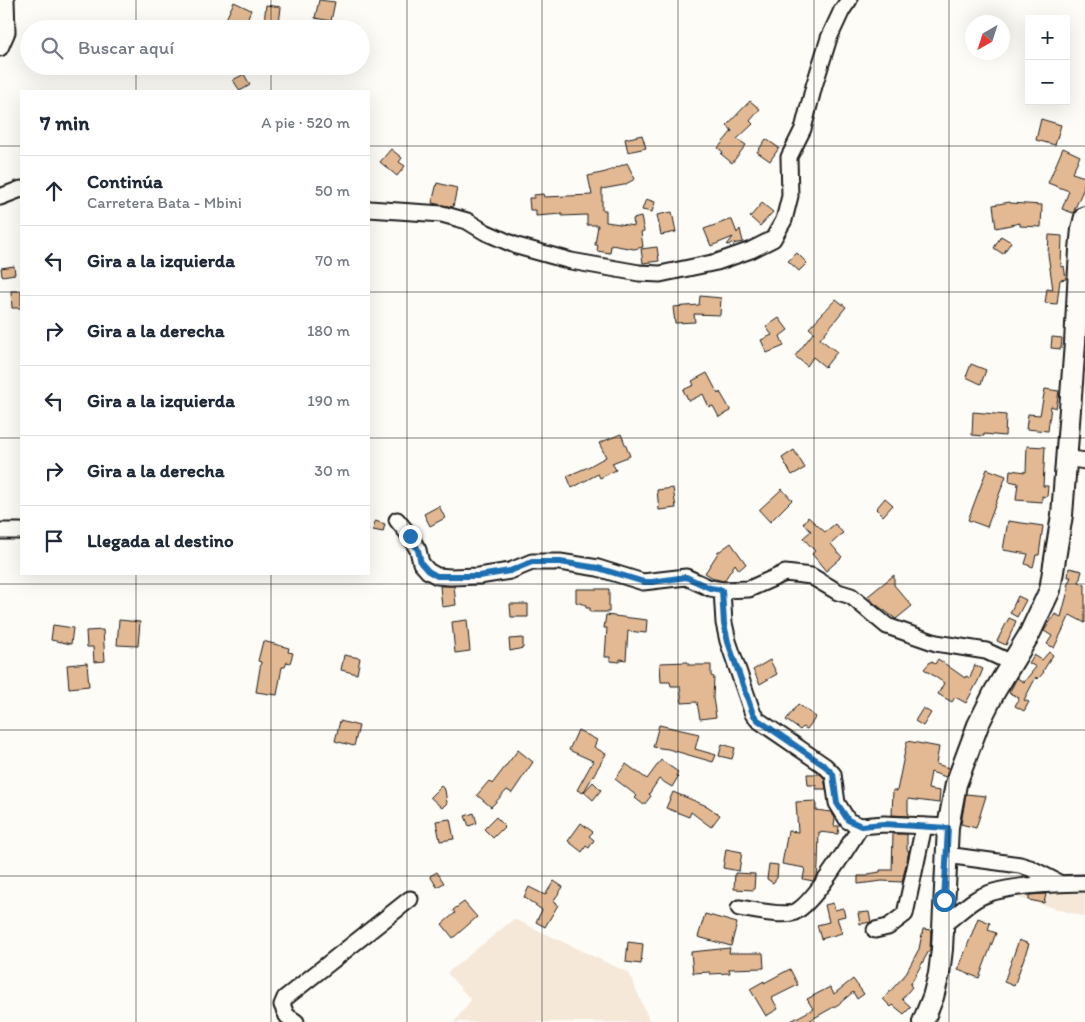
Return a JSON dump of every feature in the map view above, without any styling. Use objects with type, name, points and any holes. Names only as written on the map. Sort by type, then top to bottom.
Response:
[{"type":"main road","points":[[923,1022],[933,997],[939,974],[948,828],[956,784],[972,739],[989,703],[1029,635],[1050,590],[1062,515],[1076,459],[1080,250],[1085,217]]},
{"type":"street","points":[[0,48],[7,32],[6,0]]},
{"type":"street","points":[[370,210],[442,214],[467,221],[485,232],[517,246],[572,261],[639,273],[660,274],[717,262],[752,250],[773,239],[784,220],[790,196],[789,157],[803,129],[829,38],[842,10],[849,0]]},
{"type":"street","points":[[0,196],[20,189]]},
{"type":"street","points":[[396,520],[410,536],[418,550],[421,563],[428,571],[437,576],[479,576],[510,571],[532,562],[560,562],[598,568],[644,582],[686,577],[710,588],[722,590],[748,589],[784,573],[811,576],[838,592],[851,596],[887,626],[936,644],[986,651],[1012,663]]},
{"type":"street","points":[[0,531],[20,531]]},
{"type":"street","points":[[722,590],[724,624],[728,642],[753,714],[758,720],[825,766],[833,774],[837,803],[848,820],[861,826],[948,828]]},
{"type":"street","points":[[739,908],[787,914],[802,908],[816,893],[861,826]]},
{"type":"street","points":[[876,930],[888,927],[904,914],[924,826]]},
{"type":"street","points":[[946,856],[1020,865],[1059,883]]},
{"type":"street","points":[[942,926],[976,899],[991,893],[1059,883],[1085,883]]},
{"type":"street","points":[[296,1022],[287,1016],[282,1005],[285,998],[410,899]]},
{"type":"shaded area","points":[[1085,887],[1085,917],[1019,898],[1029,889]]},
{"type":"shaded area","points":[[514,919],[629,973],[650,1022],[454,1022],[471,1000],[447,973]]},
{"type":"building","points":[[319,0],[335,2],[331,20],[315,18]]},
{"type":"building","points":[[234,2],[251,10],[247,20],[225,20]]},
{"type":"building","points":[[266,5],[281,7],[279,20],[264,20]]},
{"type":"building","points":[[245,75],[250,85],[239,90],[233,80]]},
{"type":"building","points":[[750,101],[760,109],[750,121],[753,124],[737,139],[746,145],[732,163],[721,154],[723,152],[718,148],[732,131],[727,125]]},
{"type":"building","points":[[1041,119],[1061,125],[1055,145],[1036,140]]},
{"type":"building","points":[[642,135],[646,148],[628,152],[625,139]]},
{"type":"building","points":[[766,139],[779,148],[770,161],[757,152]]},
{"type":"building","points":[[1063,148],[1080,156],[1072,173],[1085,177],[1083,190],[1073,213],[1062,209],[1069,191],[1048,183]]},
{"type":"building","points":[[391,149],[402,158],[399,162],[405,166],[397,176],[380,162]]},
{"type":"building","points":[[627,163],[635,179],[624,185],[602,189],[602,210],[606,210],[606,222],[634,226],[633,219],[641,217],[644,231],[641,232],[643,247],[634,249],[611,245],[610,253],[597,251],[598,245],[595,245],[598,225],[587,225],[587,215],[536,216],[536,210],[530,210],[529,198],[534,198],[534,195],[543,194],[544,197],[592,195],[588,176],[606,172]]},
{"type":"building","points":[[437,183],[457,188],[453,207],[432,203]]},
{"type":"building","points":[[646,199],[655,202],[652,212],[642,210]]},
{"type":"building","points":[[1010,202],[1042,205],[1041,227],[1020,226],[1020,223],[996,228],[993,205]]},
{"type":"building","points":[[762,203],[773,212],[760,226],[750,217]]},
{"type":"building","points":[[672,212],[676,232],[661,235],[657,215]]},
{"type":"building","points":[[732,220],[737,233],[740,229],[743,242],[727,245],[733,237],[711,246],[704,229]]},
{"type":"building","points":[[1049,235],[1062,236],[1061,267],[1064,266],[1066,279],[1060,280],[1057,304],[1045,303],[1047,289],[1053,290],[1048,254]]},
{"type":"building","points":[[1001,236],[1011,242],[1003,254],[994,248]]},
{"type":"building","points":[[657,247],[659,261],[643,263],[641,249]]},
{"type":"building","points":[[797,253],[807,263],[799,271],[788,261]]},
{"type":"building","points":[[14,266],[15,274],[2,276],[1,268]]},
{"type":"building","points":[[11,291],[20,291],[20,308],[12,308]]},
{"type":"building","points":[[700,296],[721,298],[720,315],[694,314],[695,322],[675,323],[673,307],[699,305]]},
{"type":"building","points":[[836,299],[846,307],[820,339],[837,352],[825,367],[813,357],[807,366],[795,356],[814,332],[809,328]]},
{"type":"building","points":[[779,318],[788,330],[780,336],[784,346],[767,353],[761,340],[772,335],[766,327]]},
{"type":"building","points":[[1052,337],[1062,338],[1061,349],[1051,348]]},
{"type":"building","points":[[971,364],[986,370],[981,384],[966,377]]},
{"type":"building","points":[[707,373],[718,394],[720,392],[731,411],[719,417],[713,406],[709,407],[703,394],[689,401],[683,390],[694,385],[692,381]]},
{"type":"building","points":[[1045,389],[1059,391],[1056,408],[1051,406],[1048,431],[1026,429],[1028,414],[1040,415]]},
{"type":"building","points":[[973,412],[1006,415],[1005,436],[972,435]]},
{"type":"building","points":[[621,434],[630,456],[612,463],[616,470],[600,478],[598,474],[572,488],[567,476],[606,457],[599,443]]},
{"type":"building","points":[[1027,446],[1045,447],[1043,486],[1048,486],[1047,497],[1042,496],[1042,502],[1016,500],[1018,483],[1009,481],[1010,470],[1026,472]]},
{"type":"building","points":[[794,450],[805,468],[792,475],[782,458]]},
{"type":"building","points":[[987,469],[1006,476],[987,527],[968,520]]},
{"type":"building","points":[[673,488],[676,508],[659,510],[657,490]]},
{"type":"building","points":[[782,489],[792,500],[770,522],[759,510]]},
{"type":"building","points":[[885,498],[893,505],[883,516],[876,509]]},
{"type":"building","points":[[439,506],[445,518],[430,526],[424,514]]},
{"type":"building","points":[[808,517],[825,532],[835,524],[843,533],[831,544],[842,557],[826,571],[812,554],[815,551],[803,538],[811,531],[803,524]]},
{"type":"building","points":[[375,521],[385,524],[383,532],[373,530]]},
{"type":"building","points":[[1008,521],[1043,526],[1039,555],[1036,555],[1033,567],[1025,564],[1028,554],[1003,550]]},
{"type":"building","points":[[731,543],[746,564],[739,570],[735,564],[724,581],[715,579],[705,573],[718,551]]},
{"type":"building","points":[[1069,568],[1082,571],[1079,582],[1085,585],[1085,623],[1070,615],[1054,648],[1047,644],[1052,636],[1044,631],[1055,614],[1061,617],[1069,587],[1067,586],[1071,577],[1068,577]]},
{"type":"building","points":[[894,575],[894,585],[912,606],[896,619],[874,603],[868,596]]},
{"type":"building","points":[[440,586],[454,586],[456,605],[442,607]]},
{"type":"building","points":[[576,589],[609,589],[609,612],[590,612],[590,608],[586,608],[586,605],[576,602]]},
{"type":"building","points":[[1018,596],[1026,600],[1017,617],[1010,613]]},
{"type":"building","points":[[510,604],[528,604],[528,617],[511,617]]},
{"type":"building","points":[[606,615],[647,620],[646,633],[628,631],[626,660],[620,659],[620,662],[610,661],[610,657],[605,657],[607,628],[604,628]]},
{"type":"building","points":[[1009,618],[1016,621],[1006,645],[997,641]]},
{"type":"building","points":[[119,620],[140,622],[138,646],[117,645]]},
{"type":"building","points":[[467,620],[470,651],[455,653],[452,622]]},
{"type":"building","points":[[53,625],[73,628],[71,644],[51,640]]},
{"type":"building","points":[[103,630],[105,661],[94,662],[93,647],[87,647],[86,631]]},
{"type":"building","points":[[523,638],[523,648],[510,651],[509,639]]},
{"type":"building","points":[[263,641],[289,648],[288,652],[293,653],[290,663],[287,662],[285,667],[282,667],[277,695],[256,692],[261,662],[258,661]]},
{"type":"building","points":[[1049,652],[1053,655],[1044,672],[1038,679],[1036,677],[1024,700],[1029,702],[1024,711],[1015,706],[1019,698],[1009,693],[1017,678],[1024,682],[1036,667],[1029,663],[1034,655],[1042,660]]},
{"type":"building","points":[[344,655],[360,658],[357,674],[341,670]]},
{"type":"building","points":[[938,659],[965,678],[966,676],[970,678],[975,665],[983,669],[966,703],[955,697],[952,702],[938,694],[944,683],[924,669],[931,661],[935,664]]},
{"type":"building","points":[[770,660],[777,674],[760,684],[753,670]]},
{"type":"building","points":[[688,662],[688,665],[711,665],[711,676],[714,677],[713,698],[716,717],[700,719],[697,702],[682,703],[680,686],[671,686],[670,682],[661,682],[660,663]]},
{"type":"building","points":[[87,663],[89,686],[69,688],[67,665]]},
{"type":"building","points":[[798,704],[816,717],[807,729],[803,727],[800,730],[786,720]]},
{"type":"building","points":[[923,708],[931,713],[923,726],[915,721]]},
{"type":"building","points":[[340,721],[359,726],[354,746],[335,741]]},
{"type":"building","points":[[659,725],[699,734],[695,749],[716,755],[713,762],[668,749],[653,747]]},
{"type":"building","points":[[578,730],[597,740],[594,747],[606,754],[583,793],[577,790],[593,761],[569,750]]},
{"type":"building","points":[[907,741],[939,747],[936,764],[949,768],[946,777],[931,772],[928,789],[940,791],[939,803],[908,799],[908,816],[892,815],[893,790],[897,791]]},
{"type":"building","points":[[722,744],[735,748],[732,759],[719,756]]},
{"type":"building","points":[[518,750],[533,762],[512,793],[507,790],[491,807],[477,795],[489,781],[492,784]]},
{"type":"building","points":[[661,760],[678,772],[676,776],[678,777],[672,787],[659,779],[649,794],[651,796],[644,805],[635,798],[637,796],[615,779],[626,764],[647,779]]},
{"type":"building","points":[[807,774],[820,774],[824,778],[826,789],[816,789],[816,785],[808,785]]},
{"type":"building","points":[[593,782],[601,790],[593,800],[584,792]]},
{"type":"building","points":[[441,786],[445,790],[447,803],[442,808],[430,797]]},
{"type":"building","points":[[673,792],[707,806],[720,815],[711,827],[691,812],[689,817],[666,808]]},
{"type":"building","points":[[966,794],[986,796],[976,828],[961,824]]},
{"type":"building","points":[[816,801],[816,810],[831,812],[835,818],[834,826],[839,826],[838,834],[819,832],[817,876],[813,881],[803,879],[805,868],[782,864],[788,831],[798,832],[796,802]]},
{"type":"building","points":[[474,813],[477,823],[469,826],[465,816]]},
{"type":"building","points":[[496,817],[505,826],[493,838],[484,829]]},
{"type":"building","points":[[450,819],[454,839],[440,841],[436,821]]},
{"type":"building","points":[[581,823],[593,832],[589,836],[594,840],[589,848],[586,846],[582,852],[568,841]]},
{"type":"building","points":[[893,834],[907,834],[907,850],[909,851],[902,882],[882,881],[858,884],[858,876],[868,876],[868,874],[880,872],[880,870],[892,870]]},
{"type":"building","points":[[726,849],[742,852],[739,871],[723,868]]},
{"type":"building","points":[[769,864],[778,865],[777,878],[773,883],[767,879]]},
{"type":"building","points":[[437,872],[444,883],[437,887],[430,876]]},
{"type":"building","points":[[735,873],[755,874],[754,890],[734,889]]},
{"type":"building","points":[[554,881],[563,887],[554,900],[554,903],[558,905],[545,927],[536,922],[542,910],[524,897],[529,887],[545,895]]},
{"type":"building","points":[[1046,894],[1044,903],[1029,900],[1029,895]]},
{"type":"building","points":[[464,902],[477,917],[453,938],[442,924],[455,913],[453,910]]},
{"type":"building","points":[[833,903],[835,910],[843,908],[845,916],[837,918],[842,933],[821,939],[817,925],[829,922],[825,905]]},
{"type":"building","points":[[869,912],[871,922],[860,924],[858,913]]},
{"type":"building","points":[[705,914],[737,923],[731,946],[698,937]]},
{"type":"building","points":[[978,918],[990,923],[988,930],[996,933],[979,978],[958,970]]},
{"type":"building","points":[[923,929],[931,930],[930,949],[910,985],[912,987],[902,999],[911,1007],[904,1014],[893,1005],[891,1007],[883,999],[905,975],[919,949]]},
{"type":"building","points":[[1019,940],[1029,944],[1014,986],[1004,982]]},
{"type":"building","points":[[628,942],[643,944],[641,964],[626,962]]},
{"type":"building","points":[[730,948],[729,953],[763,953],[764,968],[729,969],[730,973],[693,973],[691,952]]},
{"type":"building","points":[[790,969],[798,985],[772,998],[778,1009],[766,1016],[750,989]]},
{"type":"building","points":[[853,979],[864,994],[857,999],[853,992],[839,1004],[807,1022],[789,1022],[813,1009],[807,999],[830,987],[834,994]]},
{"type":"route","points":[[410,536],[418,550],[421,563],[428,571],[437,576],[479,576],[510,571],[532,562],[560,562],[598,568],[644,582],[686,577],[710,588],[722,590],[724,624],[728,642],[753,714],[758,720],[825,766],[833,774],[837,803],[848,820],[861,826],[884,824],[948,828],[944,900]]}]
